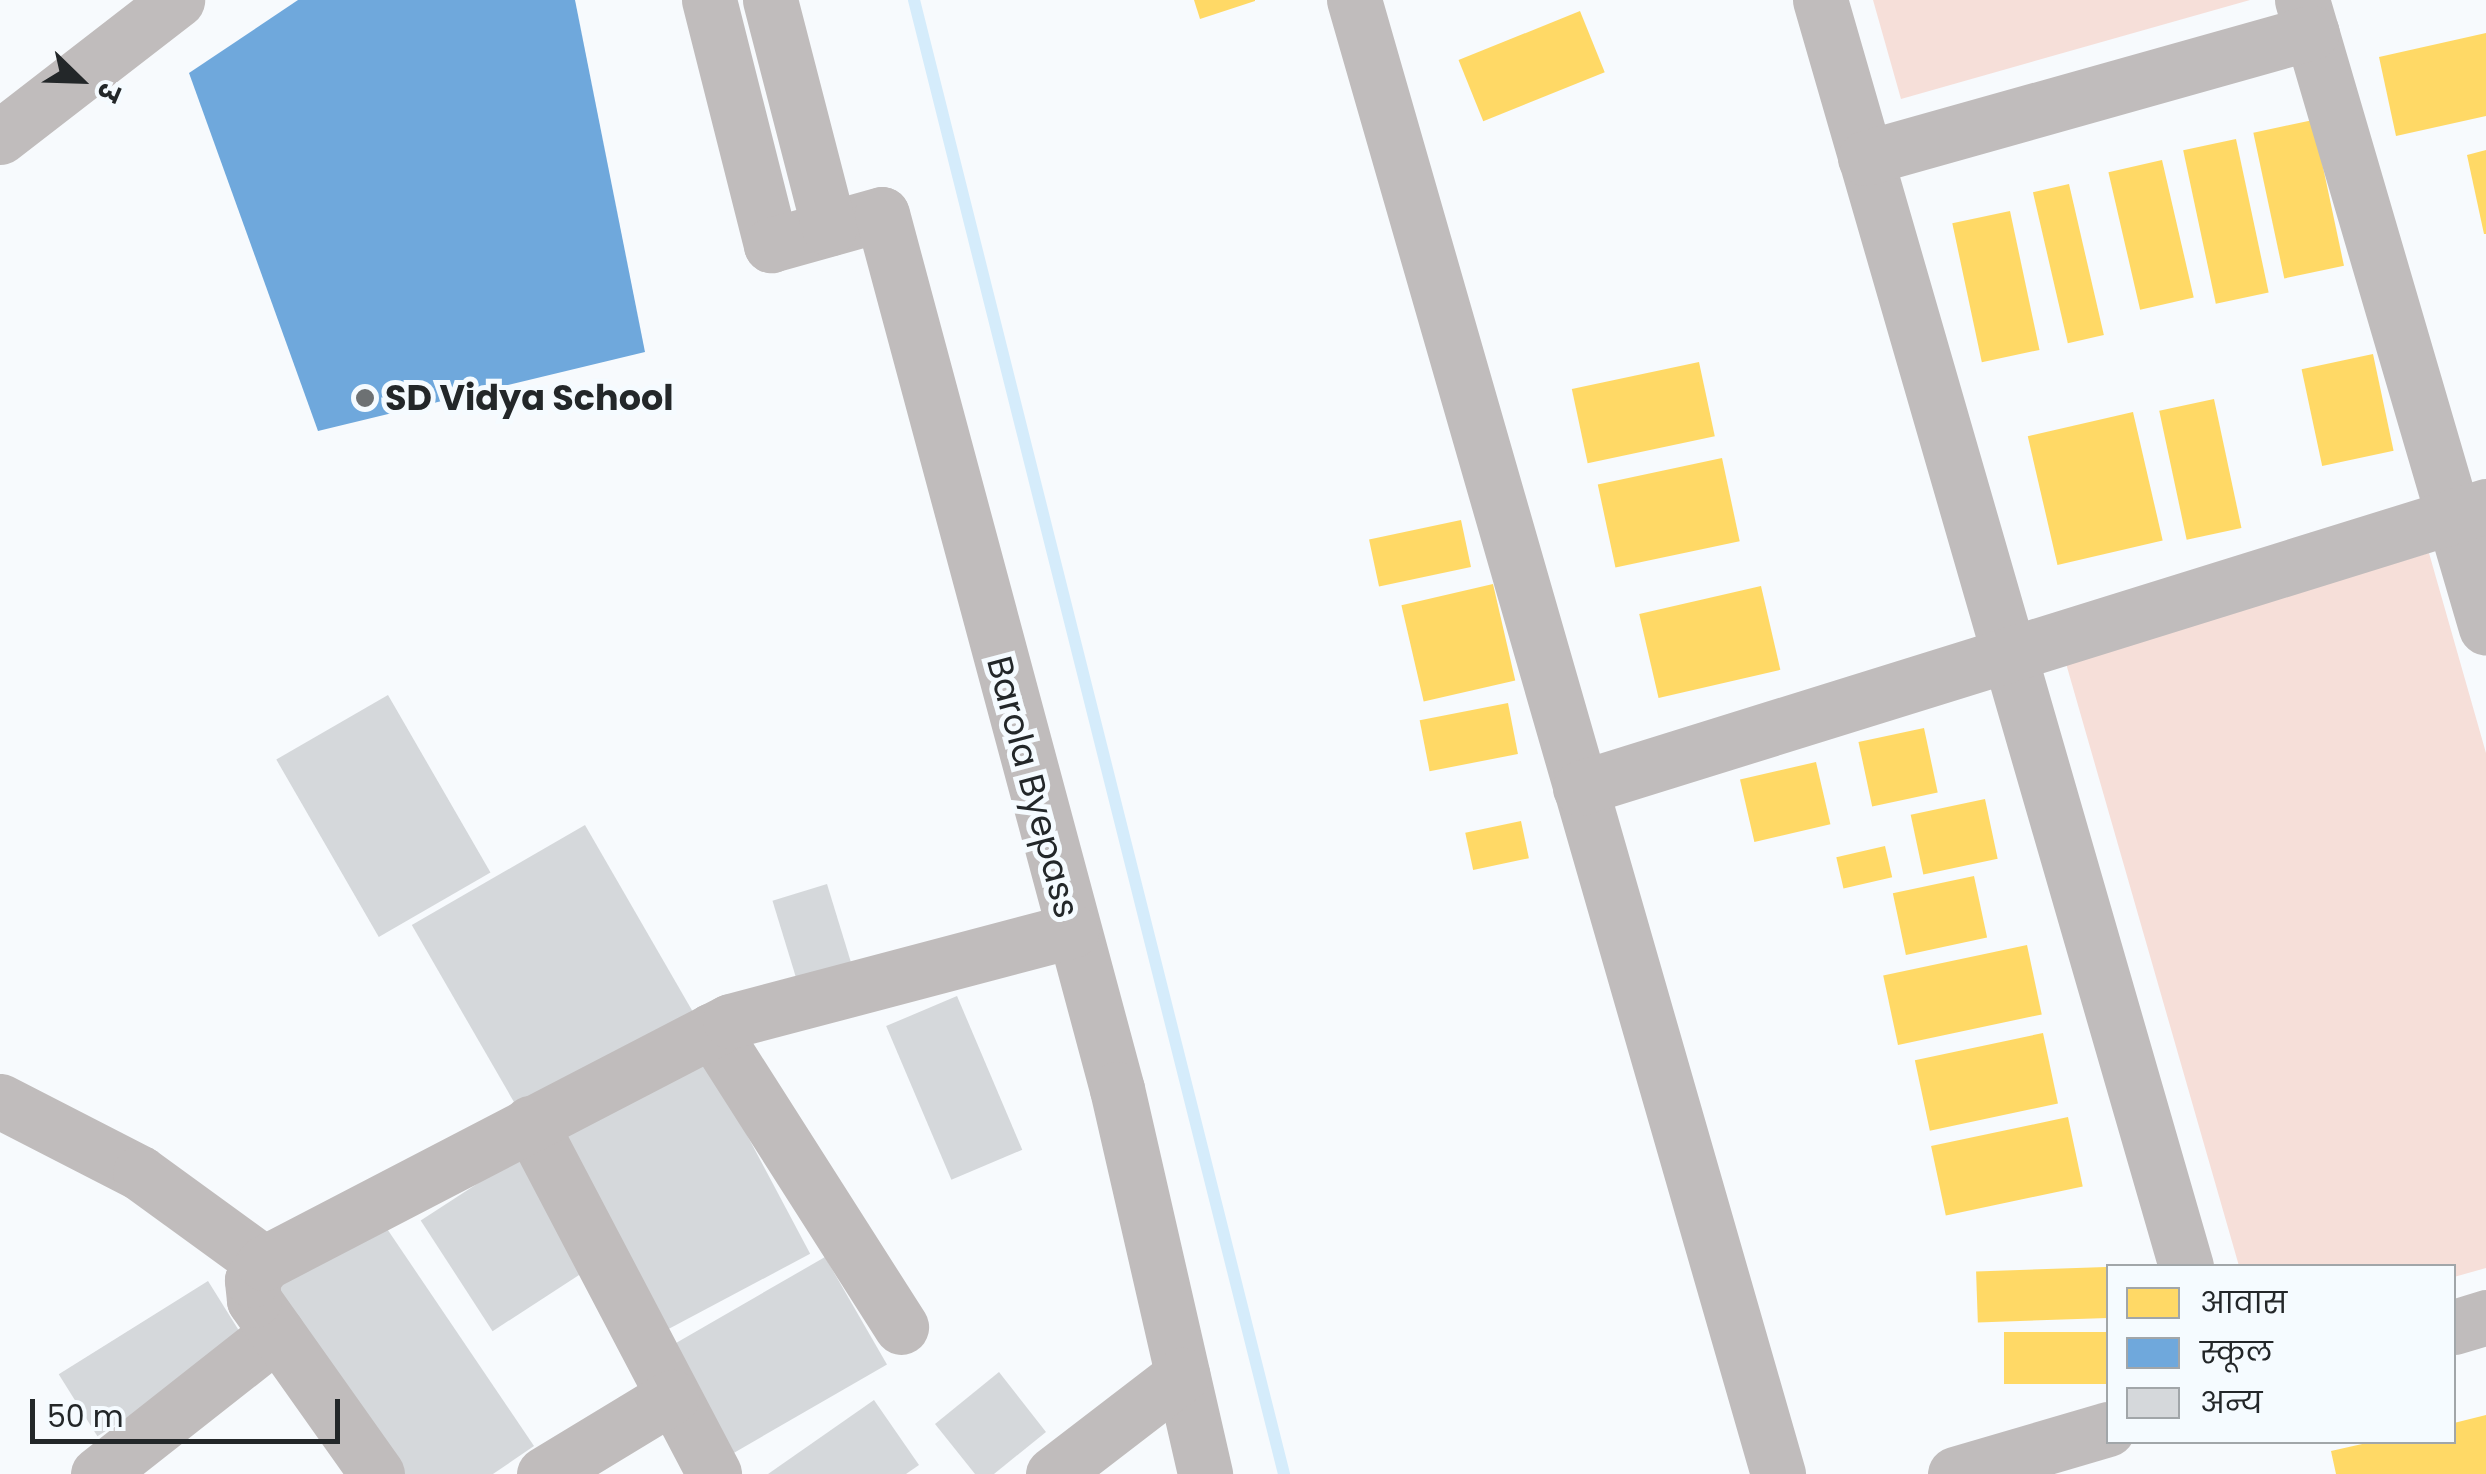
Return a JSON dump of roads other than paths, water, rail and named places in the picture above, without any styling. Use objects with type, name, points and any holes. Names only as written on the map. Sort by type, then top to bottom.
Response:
[{"type":"street","points":[[2,130],[176,0]]},
{"type":"street","name":"Barola Byepass","points":[[710,0],[771,244],[882,214],[1116,1089],[1204,1474]]},
{"type":"street","points":[[770,0],[829,228]]},
{"type":"street","points":[[1354,0],[1778,1474]]},
{"type":"street","points":[[1820,0],[2185,1264]]},
{"type":"street","points":[[1865,158],[2307,16],[2469,510],[2486,628]]},
{"type":"street","points":[[1580,788],[2469,510]]},
{"type":"street","points":[[377,1474],[250,1290],[264,1263],[712,1030],[874,980],[1071,931]]},
{"type":"street","points":[[712,1030],[901,1327]]},
{"type":"street","points":[[0,1101],[140,1173],[264,1263]]},
{"type":"street","points":[[530,1123],[714,1474]]},
{"type":"street","points":[[2456,1326],[2486,1318]]},
{"type":"street","points":[[98,1474],[277,1333]]},
{"type":"street","points":[[1054,1474],[1182,1374]]},
{"type":"street","points":[[544,1474],[671,1397]]},
{"type":"street","points":[[1956,1474],[2052,1460],[2106,1431]]},
{"type":"waterway","points":[[914,0],[1284,1474]]},
{"type":"place","name":"SD Vidya School","points":[[365,398]]}]
